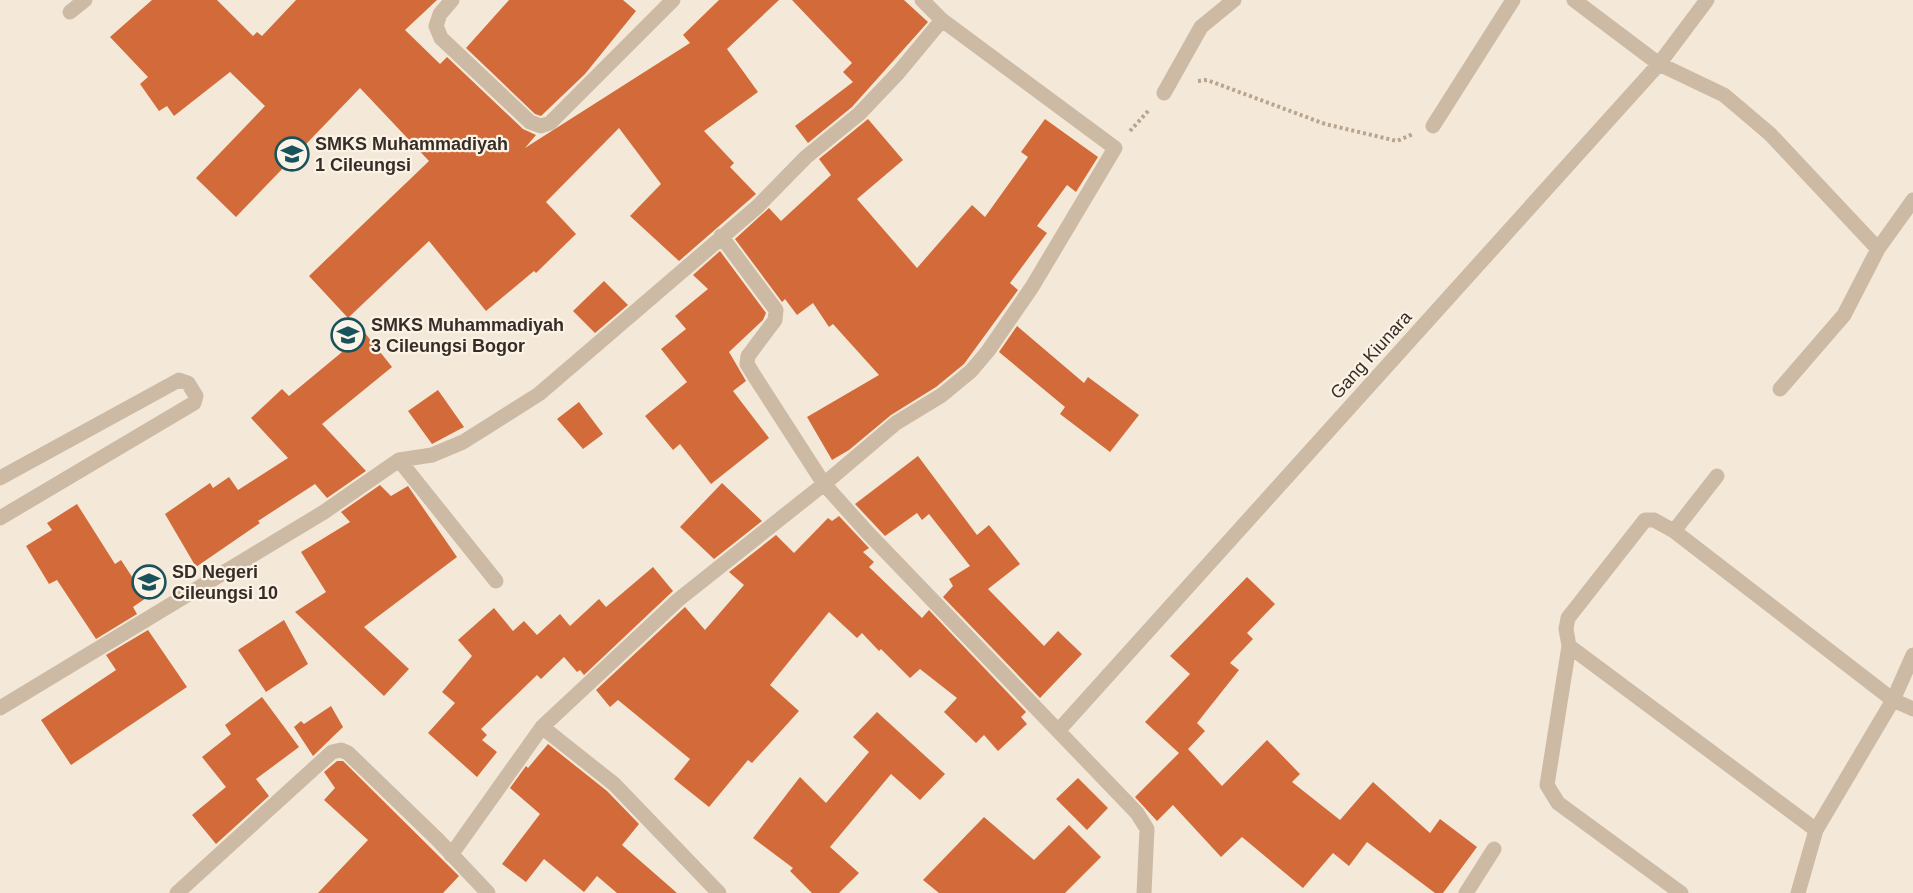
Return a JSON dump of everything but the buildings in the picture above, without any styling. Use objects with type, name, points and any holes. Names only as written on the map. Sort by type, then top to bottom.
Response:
[{"type":"street","points":[[70,12],[85,0]]},
{"type":"street","points":[[452,0],[440,14],[436,26],[441,38],[530,122],[541,126],[550,123],[668,2]]},
{"type":"street","points":[[451,855],[542,727],[685,593],[824,484],[896,423],[942,395],[971,370],[988,351],[1032,287],[1115,148],[942,20],[922,0]]},
{"type":"street","points":[[1164,93],[1201,27],[1234,0]]},
{"type":"street","points":[[1433,126],[1513,0]]},
{"type":"street","points":[[1574,0],[1659,64],[1724,95],[1770,134],[1878,249]]},
{"type":"street","name":"Gang Kiunara","points":[[1058,731],[1659,64],[1707,0]]},
{"type":"street","points":[[0,708],[324,512],[399,460],[432,455],[463,442],[539,394],[615,331],[721,236],[758,207],[806,157],[859,114],[898,73],[942,20]]},
{"type":"street","points":[[1780,389],[1844,315],[1878,249],[1913,200]]},
{"type":"street","points":[[721,236],[776,310],[775,320],[750,351],[747,364],[824,484],[1058,731],[1110,782],[1137,813],[1147,829],[1144,893]]},
{"type":"street","points":[[0,478],[179,380],[188,383],[196,396],[194,403],[0,518]]},
{"type":"street","points":[[399,460],[496,581]]},
{"type":"street","points":[[1674,531],[1718,476]]},
{"type":"street","points":[[1681,893],[1558,803],[1549,792],[1547,785],[1569,646],[1566,629],[1568,618],[1645,520],[1654,520],[1674,531],[1893,700],[1913,709]]},
{"type":"street","points":[[1569,646],[1816,830]]},
{"type":"street","points":[[1798,893],[1816,830],[1893,700],[1913,655]]},
{"type":"street","points":[[542,727],[614,784],[719,893]]},
{"type":"street","points":[[177,893],[332,752],[341,750],[348,753],[488,893]]},
{"type":"street","points":[[1466,893],[1494,849]]},
{"type":"path","points":[[1115,148],[1164,93],[1184,83],[1207,80],[1325,124],[1397,141],[1433,126]]},
{"type":"place","name":"SMKS Muhammadiyah 1 Cileungsi","points":[[292,154]]},
{"type":"place","name":"SMKS Muhammadiyah 3 Cileungsi Bogor","points":[[348,335]]},
{"type":"place","name":"SD Negeri Cileungsi 10","points":[[149,582]]}]
